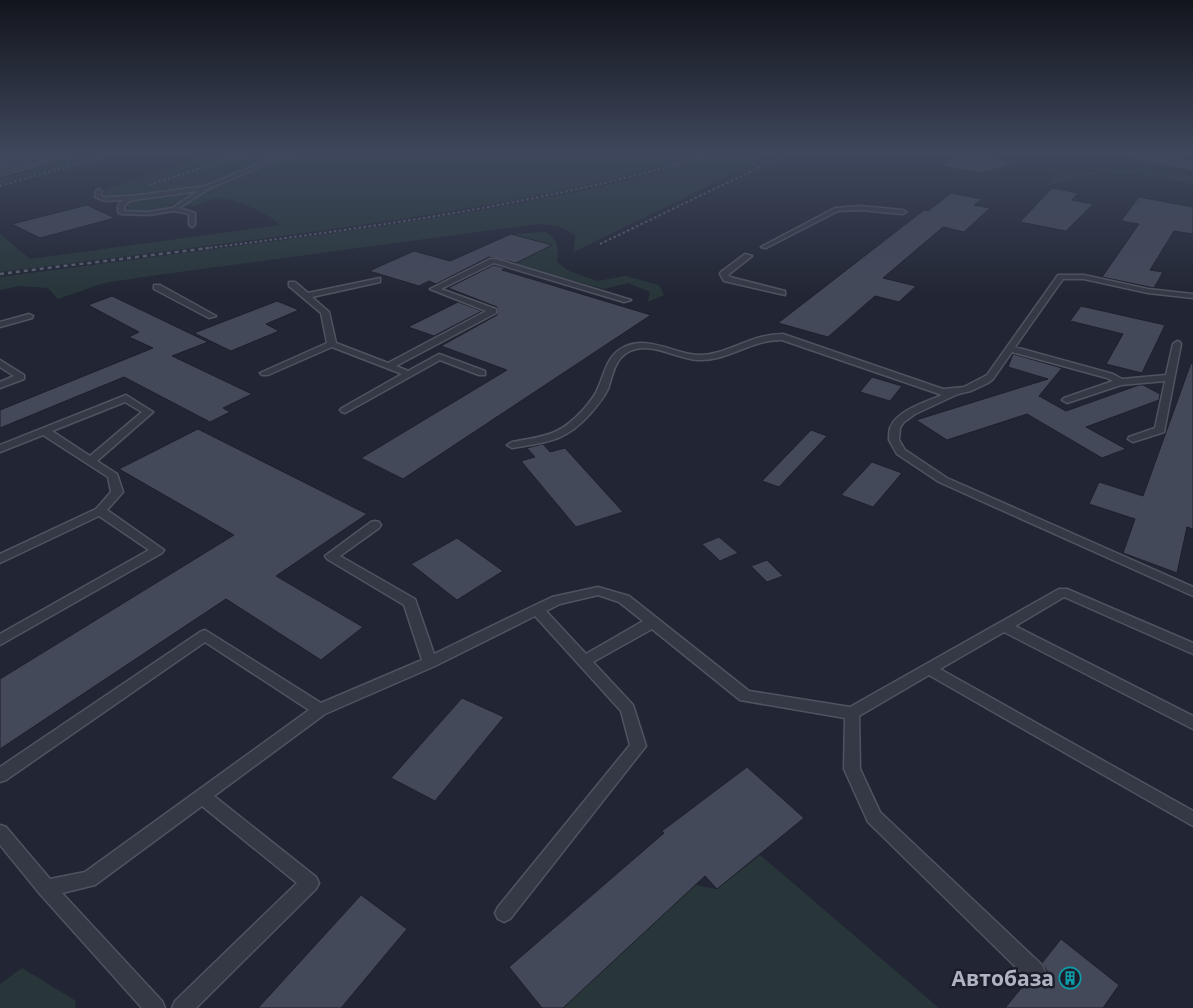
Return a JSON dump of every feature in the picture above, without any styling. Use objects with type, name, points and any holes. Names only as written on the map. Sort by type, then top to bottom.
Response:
[{"type":"lane","points":[[128,200],[120,206],[122,212],[144,214],[174,208],[187,200]]},
{"type":"lane","points":[[174,208],[192,213],[192,225]]},
{"type":"lane","points":[[764,247],[837,209],[860,208],[903,212]]},
{"type":"lane","points":[[748,256],[724,274],[728,279],[782,293]]},
{"type":"lane","points":[[388,366],[492,311],[434,289],[493,261],[627,300]]},
{"type":"lane","points":[[1193,296],[1148,291],[1084,277],[1061,277],[990,377],[977,386],[955,393],[912,412],[901,420],[895,428],[894,440],[901,452],[943,480],[1193,592]]},
{"type":"lane","points":[[306,296],[377,280]]},
{"type":"lane","points":[[292,284],[325,312],[332,344]]},
{"type":"lane","points":[[157,286],[212,316]]},
{"type":"lane","points":[[0,325],[29,316]]},
{"type":"lane","points":[[512,445],[561,434],[587,411],[601,392],[610,367],[618,355],[628,348],[641,346],[700,358],[712,356],[763,337],[783,337],[942,392],[955,393]]},
{"type":"lane","points":[[265,373],[332,344],[409,374]]},
{"type":"lane","points":[[1133,439],[1160,430],[1177,344]]},
{"type":"lane","points":[[1012,348],[1110,376],[1120,382]]},
{"type":"lane","points":[[345,410],[439,357],[482,373]]},
{"type":"lane","points":[[0,363],[22,376],[0,385]]},
{"type":"lane","points":[[1067,400],[1120,382],[1169,378]]},
{"type":"lane","points":[[0,449],[126,398],[148,412],[90,461]]},
{"type":"lane","points":[[0,559],[100,511],[117,492],[113,476],[44,431]]},
{"type":"lane","points":[[0,640],[158,550],[100,511]]},
{"type":"lane","points":[[375,526],[331,556],[410,602],[430,662]]},
{"type":"lane","points":[[46,888],[89,879],[320,710],[430,662],[557,600],[598,591],[624,599],[745,696],[852,714],[1063,592],[1193,649]]},
{"type":"lane","points":[[504,913],[638,746],[628,709],[537,610]]},
{"type":"lane","points":[[584,661],[653,622]]},
{"type":"lane","points":[[1004,626],[1193,723]]},
{"type":"lane","points":[[0,775],[205,635],[320,710]]},
{"type":"lane","points":[[929,669],[1193,819]]},
{"type":"lane","points":[[852,714],[852,769],[874,817],[1035,972]]},
{"type":"lane","points":[[182,1008],[310,883],[202,796]]},
{"type":"lane","points":[[0,832],[46,888],[155,1008]]},
{"type":"shaded area","points":[[139,200],[181,200],[156,211],[147,212],[137,212],[128,209],[127,205]]},
{"type":"shaded area","points":[[192,200],[212,200],[194,206],[185,205]]},
{"type":"shaded area","points":[[230,200],[513,200],[292,235],[0,272],[0,234],[30,259],[280,225],[251,207]]},
{"type":"shaded area","points":[[537,200],[679,200],[574,252],[575,235],[559,226],[538,224],[104,283],[58,299],[48,288],[19,286],[0,290],[0,277],[292,239],[474,212]]},
{"type":"shaded area","points":[[546,232],[557,245],[557,262],[569,271],[597,281],[625,276],[659,285],[664,295],[648,302],[650,292],[628,283],[604,289],[514,264],[551,245],[511,234]]},
{"type":"shaded area","points":[[760,855],[939,1008],[563,1008],[695,885],[717,889]]},
{"type":"shaded area","points":[[22,968],[76,1001],[75,1008],[0,1008],[0,984]]},
{"type":"building","points":[[942,200],[981,200],[974,205],[990,208],[964,232],[943,227],[883,278],[916,286],[899,302],[875,296],[828,337],[778,323],[924,210],[928,211]]},
{"type":"building","points":[[1041,200],[1072,200],[1093,204],[1066,231],[1020,222]]},
{"type":"building","points":[[1137,200],[1155,200],[1193,207],[1193,234],[1174,231],[1150,270],[1163,272],[1154,288],[1102,277],[1139,224],[1121,221]]},
{"type":"building","points":[[87,205],[115,218],[40,238],[12,224]]},
{"type":"building","points":[[511,234],[552,245],[516,263],[489,257],[436,284],[429,281],[419,286],[369,271],[414,251],[450,261]]},
{"type":"building","points":[[494,265],[505,268],[502,270],[651,315],[403,479],[361,458],[507,370],[441,346],[497,315],[497,307],[448,288]]},
{"type":"building","points":[[112,296],[208,342],[172,356],[252,394],[223,408],[230,412],[210,422],[124,377],[0,428],[0,410],[153,348],[129,337],[139,332],[88,305]]},
{"type":"building","points":[[277,301],[299,310],[266,324],[279,331],[231,351],[194,333]]},
{"type":"building","points":[[458,302],[482,311],[434,336],[408,327]]},
{"type":"building","points":[[1081,306],[1165,325],[1142,373],[1106,364],[1123,334],[1070,321]]},
{"type":"building","points":[[1013,354],[1062,368],[1039,396],[1066,411],[1139,385],[1143,385],[1160,394],[1159,400],[1086,427],[1126,449],[1102,458],[1027,414],[947,440],[916,420],[1048,379],[1008,367]]},
{"type":"building","points":[[1191,363],[1193,364],[1193,529],[1187,527],[1177,573],[1123,553],[1135,519],[1089,504],[1099,482],[1143,496]]},
{"type":"building","points":[[872,377],[902,386],[890,401],[860,392]]},
{"type":"building","points":[[198,429],[367,514],[276,576],[363,627],[321,660],[226,599],[0,749],[0,679],[234,535],[119,469]]},
{"type":"building","points":[[811,430],[827,436],[779,487],[762,481]]},
{"type":"building","points":[[543,444],[550,452],[565,448],[623,512],[576,527],[521,461],[535,457],[527,448]]},
{"type":"building","points":[[872,462],[902,473],[873,507],[841,495]]},
{"type":"building","points":[[719,537],[738,553],[720,561],[702,544]]},
{"type":"building","points":[[457,538],[503,571],[457,600],[411,564]]},
{"type":"building","points":[[767,560],[783,576],[767,582],[751,566]]},
{"type":"building","points":[[462,698],[504,717],[435,801],[391,778]]},
{"type":"building","points":[[747,767],[804,818],[717,889],[705,876],[563,1008],[542,1008],[509,967],[664,833],[662,831]]},
{"type":"building","points":[[361,895],[407,929],[341,1008],[258,1008]]},
{"type":"building","name":"Автобаза","points":[[1061,939],[1119,985],[1103,1008],[1005,1008],[1027,981],[1036,984],[1044,980],[1047,971],[1042,963]]},
{"type":"railway","points":[[200,249],[330,232],[525,200]]},
{"type":"railway","points":[[600,244],[691,200]]},
{"type":"railway","points":[[0,274],[209,248]]},
{"type":"place","name":"Автобаза","points":[[1070,978]]}]
